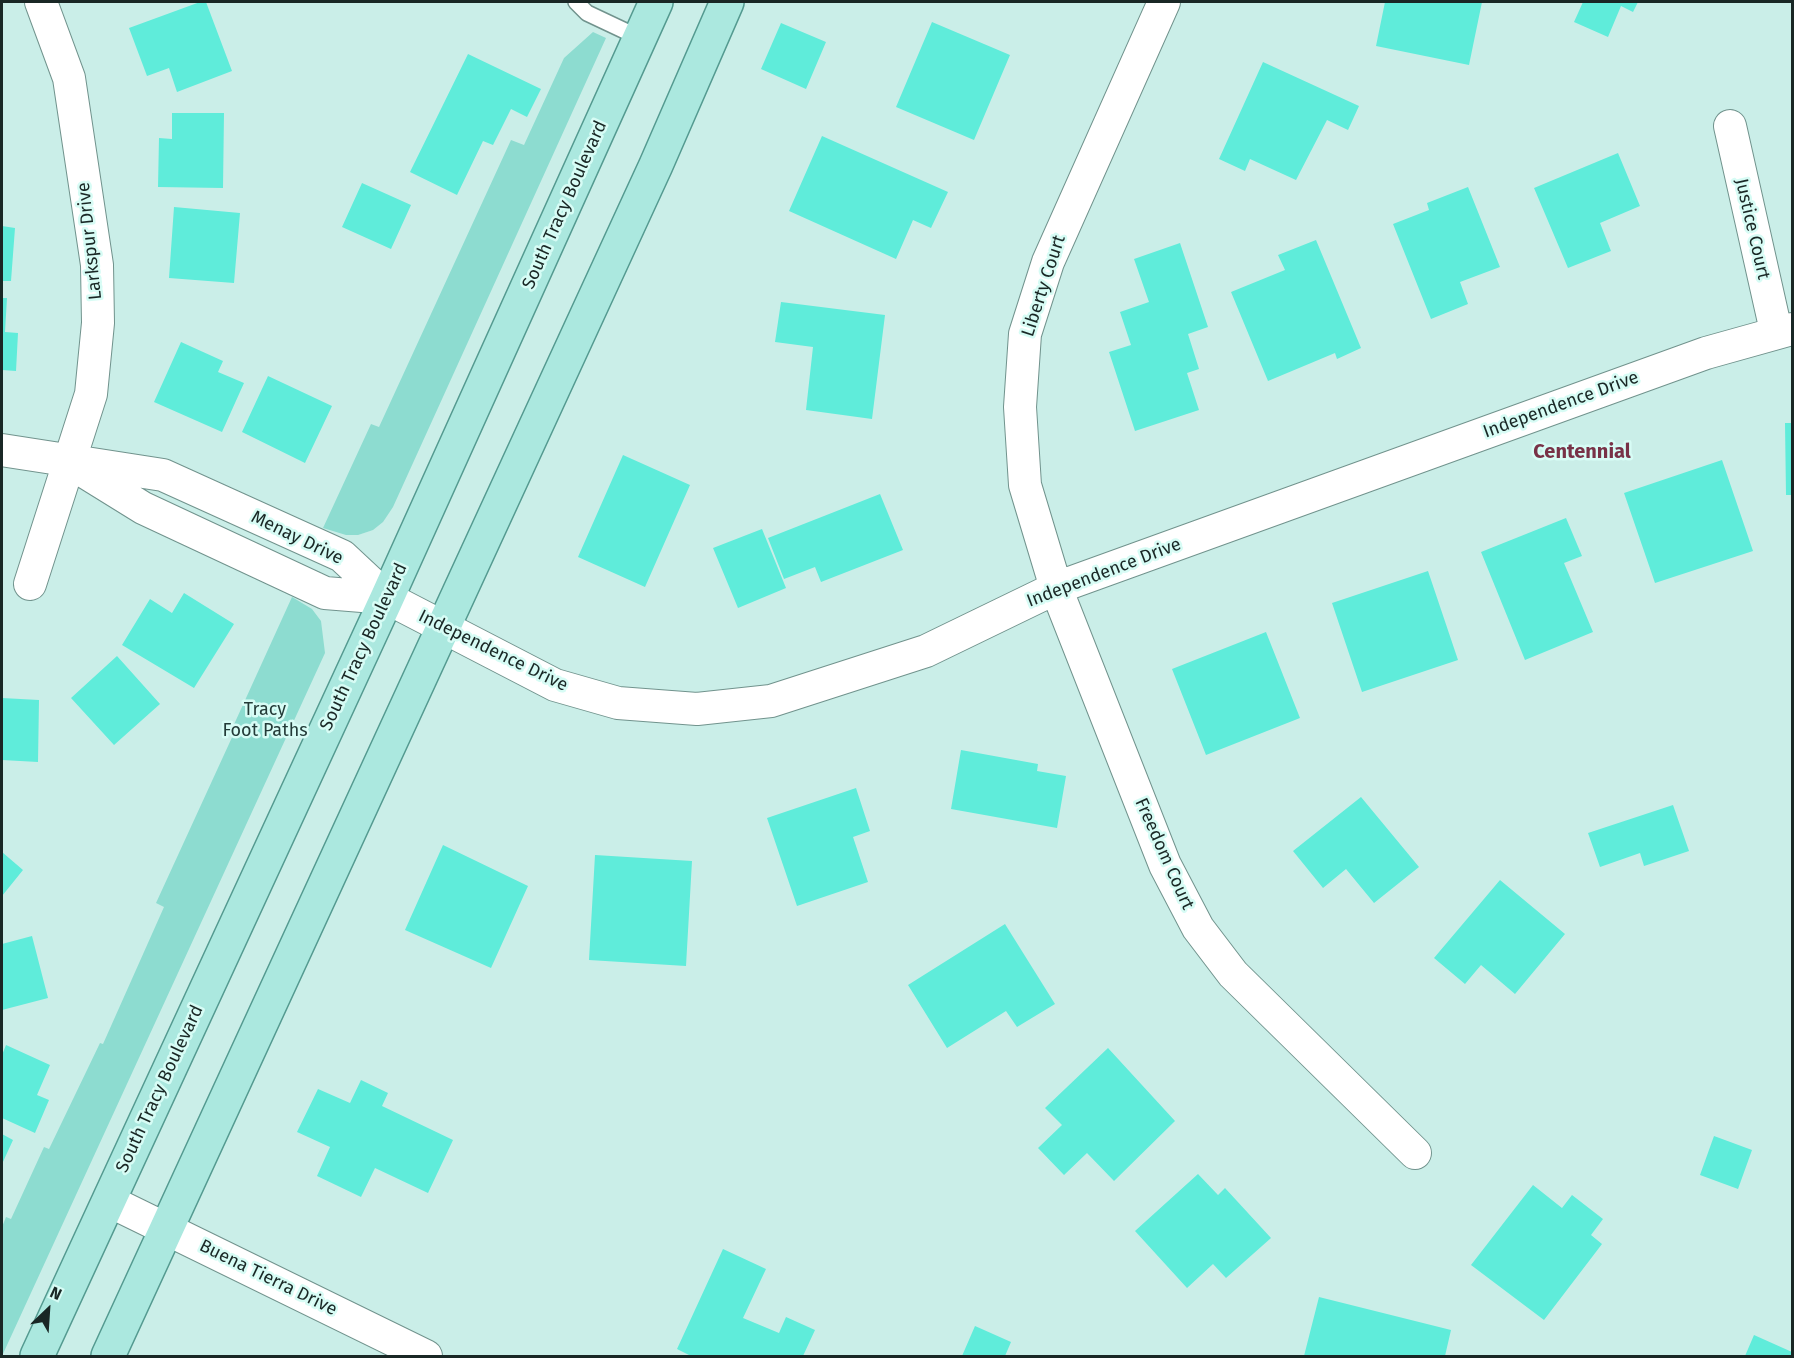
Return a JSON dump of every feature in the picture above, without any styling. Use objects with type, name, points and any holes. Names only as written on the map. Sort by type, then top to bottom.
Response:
[{"type":"main road","name":"South Tracy Boulevard","points":[[37,1356],[387,598],[656,2]]},
{"type":"main road","points":[[108,1356],[656,165],[727,2]]},
{"type":"street","name":"Larkspur Drive","points":[[30,584],[91,394],[98,323],[97,264],[69,78],[41,2]]},
{"type":"street","name":"Liberty Court","points":[[1056,588],[1025,485],[1020,407],[1025,334],[1048,262],[1164,2]]},
{"type":"street","name":"Justice Court","points":[[1730,126],[1784,330]]},
{"type":"street","name":"Independence Drive","points":[[387,598],[555,686],[618,703],[697,709],[771,701],[926,651],[1056,588],[1706,353],[1784,330]]},
{"type":"street","name":"Menay Drive","points":[[2,450],[163,475],[342,556],[387,598]]},
{"type":"street","name":"Menay Drive","points":[[69,462],[143,508],[325,593],[387,598]]},
{"type":"street","name":"Freedom Court","points":[[1056,588],[1165,866],[1198,928],[1233,974],[1415,1152]]},
{"type":"street","name":"Buena Tierra Drive","points":[[109,1201],[167,1227],[426,1356]]},
{"type":"lane","points":[[576,2],[587,13],[640,38]]},
{"type":"green space","points":[[593,32],[606,38],[393,507],[383,522],[373,530],[358,535],[346,535],[323,528],[371,424],[379,427],[511,140],[524,145],[564,58]]},
{"type":"green space","name":"Tracy Foot Paths","points":[[292,597],[312,609],[321,621],[325,653],[2,1356],[2,1227],[6,1217],[11,1219],[44,1147],[49,1149],[100,1043],[103,1044],[164,907],[156,903],[234,733],[231,731]]},
{"type":"building","points":[[200,2],[206,2],[232,71],[177,92],[169,68],[147,76],[129,28]]},
{"type":"building","points":[[1385,2],[1482,2],[1469,65],[1376,46]]},
{"type":"building","points":[[1583,2],[1638,2],[1633,12],[1621,6],[1608,37],[1574,22]]},
{"type":"building","points":[[932,22],[1010,55],[974,140],[896,107]]},
{"type":"building","points":[[781,23],[826,42],[806,89],[761,69]]},
{"type":"building","points":[[468,54],[541,89],[527,117],[511,109],[493,145],[483,141],[457,195],[410,172]]},
{"type":"building","points":[[1263,62],[1359,106],[1348,130],[1327,120],[1296,180],[1250,159],[1245,171],[1219,159]]},
{"type":"building","points":[[172,113],[224,113],[223,188],[158,187],[159,138],[172,139]]},
{"type":"building","points":[[822,136],[948,192],[931,228],[913,220],[896,259],[789,211]]},
{"type":"building","points":[[1618,153],[1640,206],[1600,223],[1611,251],[1568,268],[1534,188]]},
{"type":"building","points":[[362,183],[411,205],[391,249],[342,227]]},
{"type":"building","points":[[1468,187],[1500,267],[1460,282],[1468,304],[1431,319],[1393,224],[1429,210],[1427,203]]},
{"type":"building","points":[[174,207],[240,213],[234,283],[169,278]]},
{"type":"building","points":[[2,226],[15,228],[11,281],[2,281]]},
{"type":"building","points":[[1316,240],[1361,348],[1337,359],[1335,353],[1268,381],[1231,292],[1285,270],[1278,255]]},
{"type":"building","points":[[1180,243],[1208,327],[1188,334],[1199,369],[1187,373],[1199,410],[1135,431],[1109,352],[1131,345],[1120,312],[1149,302],[1134,259]]},
{"type":"building","points":[[2,298],[7,298],[5,332],[18,333],[16,371],[2,370]]},
{"type":"building","points":[[781,302],[885,315],[872,419],[806,410],[813,347],[775,342]]},
{"type":"building","points":[[181,342],[223,361],[218,372],[244,383],[222,432],[154,402]]},
{"type":"building","points":[[268,376],[332,406],[305,463],[242,432]]},
{"type":"building","points":[[1785,423],[1792,423],[1792,495],[1786,495]]},
{"type":"building","points":[[623,455],[690,485],[645,587],[578,557]]},
{"type":"building","points":[[1722,460],[1753,551],[1655,583],[1624,493]]},
{"type":"building","points":[[880,494],[903,550],[821,582],[815,567],[784,579],[768,538]]},
{"type":"building","points":[[1566,518],[1582,556],[1564,563],[1593,632],[1525,660],[1481,552]]},
{"type":"building","points":[[762,529],[786,588],[738,608],[713,548]]},
{"type":"building","points":[[1428,571],[1458,660],[1362,692],[1332,603]]},
{"type":"building","points":[[184,593],[234,624],[194,688],[122,645],[150,599],[172,613]]},
{"type":"building","points":[[1266,632],[1300,718],[1206,755],[1172,669]]},
{"type":"building","points":[[117,656],[160,704],[114,745],[71,698]]},
{"type":"building","points":[[2,698],[39,700],[38,762],[2,760]]},
{"type":"building","points":[[961,750],[1038,764],[1037,771],[1066,776],[1057,828],[951,809]]},
{"type":"building","points":[[856,788],[870,831],[853,837],[868,882],[797,906],[767,818]]},
{"type":"building","points":[[1361,797],[1419,867],[1374,903],[1346,869],[1323,888],[1293,851]]},
{"type":"building","points":[[1673,805],[1689,851],[1644,866],[1640,853],[1600,867],[1588,833]]},
{"type":"building","points":[[443,845],[528,886],[491,968],[405,930]]},
{"type":"building","points":[[2,852],[23,870],[2,896]]},
{"type":"building","points":[[595,855],[692,861],[686,966],[589,960]]},
{"type":"building","points":[[1500,880],[1565,934],[1515,994],[1481,965],[1465,984],[1434,958]]},
{"type":"building","points":[[1005,924],[1055,1004],[1017,1027],[1006,1011],[947,1048],[908,985]]},
{"type":"building","points":[[32,936],[48,998],[2,1010],[2,944]]},
{"type":"building","points":[[6,1045],[50,1065],[37,1095],[49,1100],[35,1133],[2,1118],[2,1055]]},
{"type":"building","points":[[1108,1048],[1175,1121],[1114,1181],[1087,1153],[1064,1175],[1038,1148],[1062,1125],[1045,1108]]},
{"type":"building","points":[[361,1080],[388,1093],[382,1106],[453,1140],[428,1193],[375,1168],[361,1197],[317,1176],[330,1147],[297,1132],[318,1089],[350,1103]]},
{"type":"building","points":[[2,1134],[13,1140],[2,1164]]},
{"type":"building","points":[[1714,1136],[1752,1150],[1738,1189],[1700,1175]]},
{"type":"building","points":[[1198,1174],[1218,1195],[1225,1188],[1271,1238],[1226,1278],[1213,1264],[1187,1288],[1135,1231]]},
{"type":"building","points":[[1533,1185],[1562,1208],[1572,1195],[1603,1219],[1591,1235],[1602,1244],[1544,1320],[1471,1265]]},
{"type":"building","points":[[723,1249],[766,1269],[743,1318],[779,1333],[786,1317],[815,1330],[803,1356],[691,1356],[677,1349]]},
{"type":"building","points":[[1319,1297],[1451,1330],[1445,1356],[1304,1356]]},
{"type":"building","points":[[975,1326],[1011,1342],[1005,1356],[962,1356]]},
{"type":"building","points":[[1754,1335],[1792,1352],[1792,1356],[1745,1356]]},
{"type":"district","name":"Centennial","points":[[1582,452]]}]
